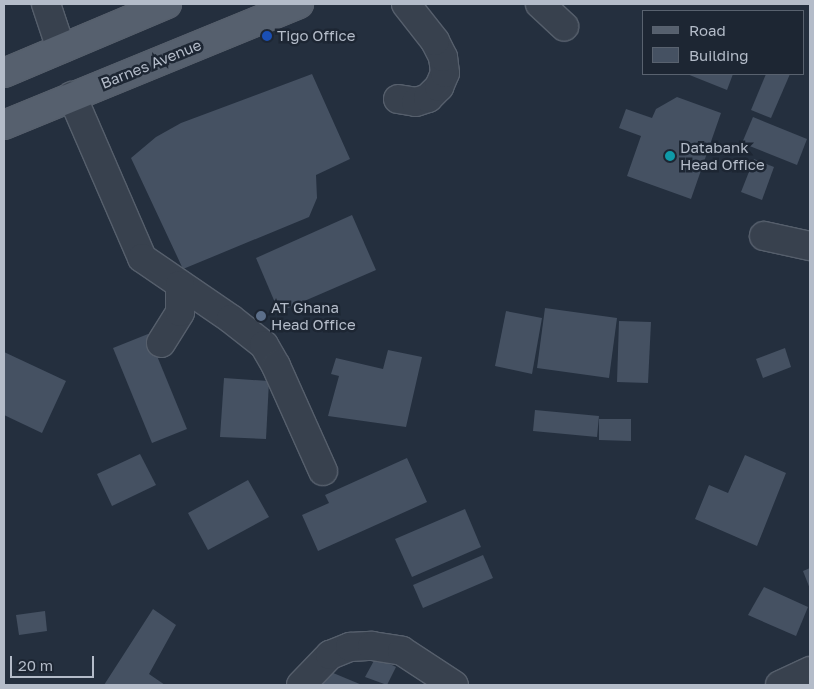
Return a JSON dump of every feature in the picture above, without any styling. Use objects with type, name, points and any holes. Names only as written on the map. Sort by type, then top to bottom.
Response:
[{"type":"main road","points":[[4,73],[167,4]]},
{"type":"main road","name":"Barnes Avenue","points":[[4,125],[299,4]]},
{"type":"street","points":[[46,4],[61,49]]},
{"type":"street","points":[[398,99],[416,102],[428,98],[439,87],[444,73],[443,57],[435,41],[406,4]]},
{"type":"street","points":[[540,4],[564,26]]},
{"type":"street","points":[[72,96],[136,248],[151,266],[231,319],[267,350],[323,471]]},
{"type":"street","points":[[764,236],[810,246]]},
{"type":"street","points":[[161,343],[180,312],[180,285]]},
{"type":"street","points":[[301,685],[330,655],[350,647],[372,646],[402,651],[454,685]]},
{"type":"street","points":[[780,685],[810,671]]},
{"type":"building","points":[[312,74],[350,159],[316,175],[317,198],[309,217],[183,269],[131,158],[156,137],[181,123]]},
{"type":"building","points":[[690,75],[733,75],[727,90]]},
{"type":"building","points":[[766,75],[790,75],[771,118],[751,110]]},
{"type":"building","name":"Databank Head Office","points":[[677,97],[721,113],[691,199],[627,176],[641,136],[619,128],[626,109],[652,118],[656,109]]},
{"type":"building","points":[[753,117],[807,139],[797,165],[742,143]]},
{"type":"building","points":[[754,159],[774,167],[762,200],[741,192]]},
{"type":"building","points":[[352,215],[376,270],[279,312],[256,258]]},
{"type":"building","points":[[545,308],[617,318],[609,378],[537,368]]},
{"type":"building","points":[[506,311],[542,318],[532,374],[495,366]]},
{"type":"building","points":[[619,321],[651,322],[648,383],[617,382]]},
{"type":"building","points":[[148,334],[187,429],[152,443],[113,348]]},
{"type":"building","points":[[785,348],[791,367],[763,378],[756,359]]},
{"type":"building","points":[[388,350],[422,357],[406,427],[328,416],[339,376],[331,374],[336,358],[383,369]]},
{"type":"building","points":[[4,352],[66,381],[42,433],[4,415]]},
{"type":"building","points":[[224,378],[269,381],[266,439],[220,437]]},
{"type":"building","points":[[535,410],[599,416],[597,437],[533,431]]},
{"type":"building","points":[[599,419],[631,419],[631,441],[599,440]]},
{"type":"building","points":[[140,454],[156,485],[112,506],[97,474]]},
{"type":"building","points":[[745,455],[786,473],[757,546],[695,519],[709,485],[728,493]]},
{"type":"building","points":[[407,458],[427,502],[318,551],[302,515],[329,503],[325,495]]},
{"type":"building","points":[[248,480],[269,517],[208,550],[188,513]]},
{"type":"building","points":[[465,509],[481,547],[412,577],[395,539]]},
{"type":"building","points":[[483,555],[493,578],[423,608],[413,585]]},
{"type":"building","points":[[810,568],[810,589],[803,571]]},
{"type":"building","points":[[764,587],[808,607],[796,636],[748,615]]},
{"type":"building","points":[[153,609],[176,625],[149,674],[165,685],[104,685]]},
{"type":"building","points":[[45,611],[47,631],[19,635],[16,615]]},
{"type":"building","points":[[376,657],[396,667],[387,685],[365,677]]},
{"type":"building","points":[[326,670],[362,685],[309,685]]},
{"type":"place","name":"Tigo Office","points":[[267,36]]},
{"type":"place","name":"Databank Head Office","points":[[670,156]]},
{"type":"place","name":"AT Ghana Head Office","points":[[261,316]]}]
